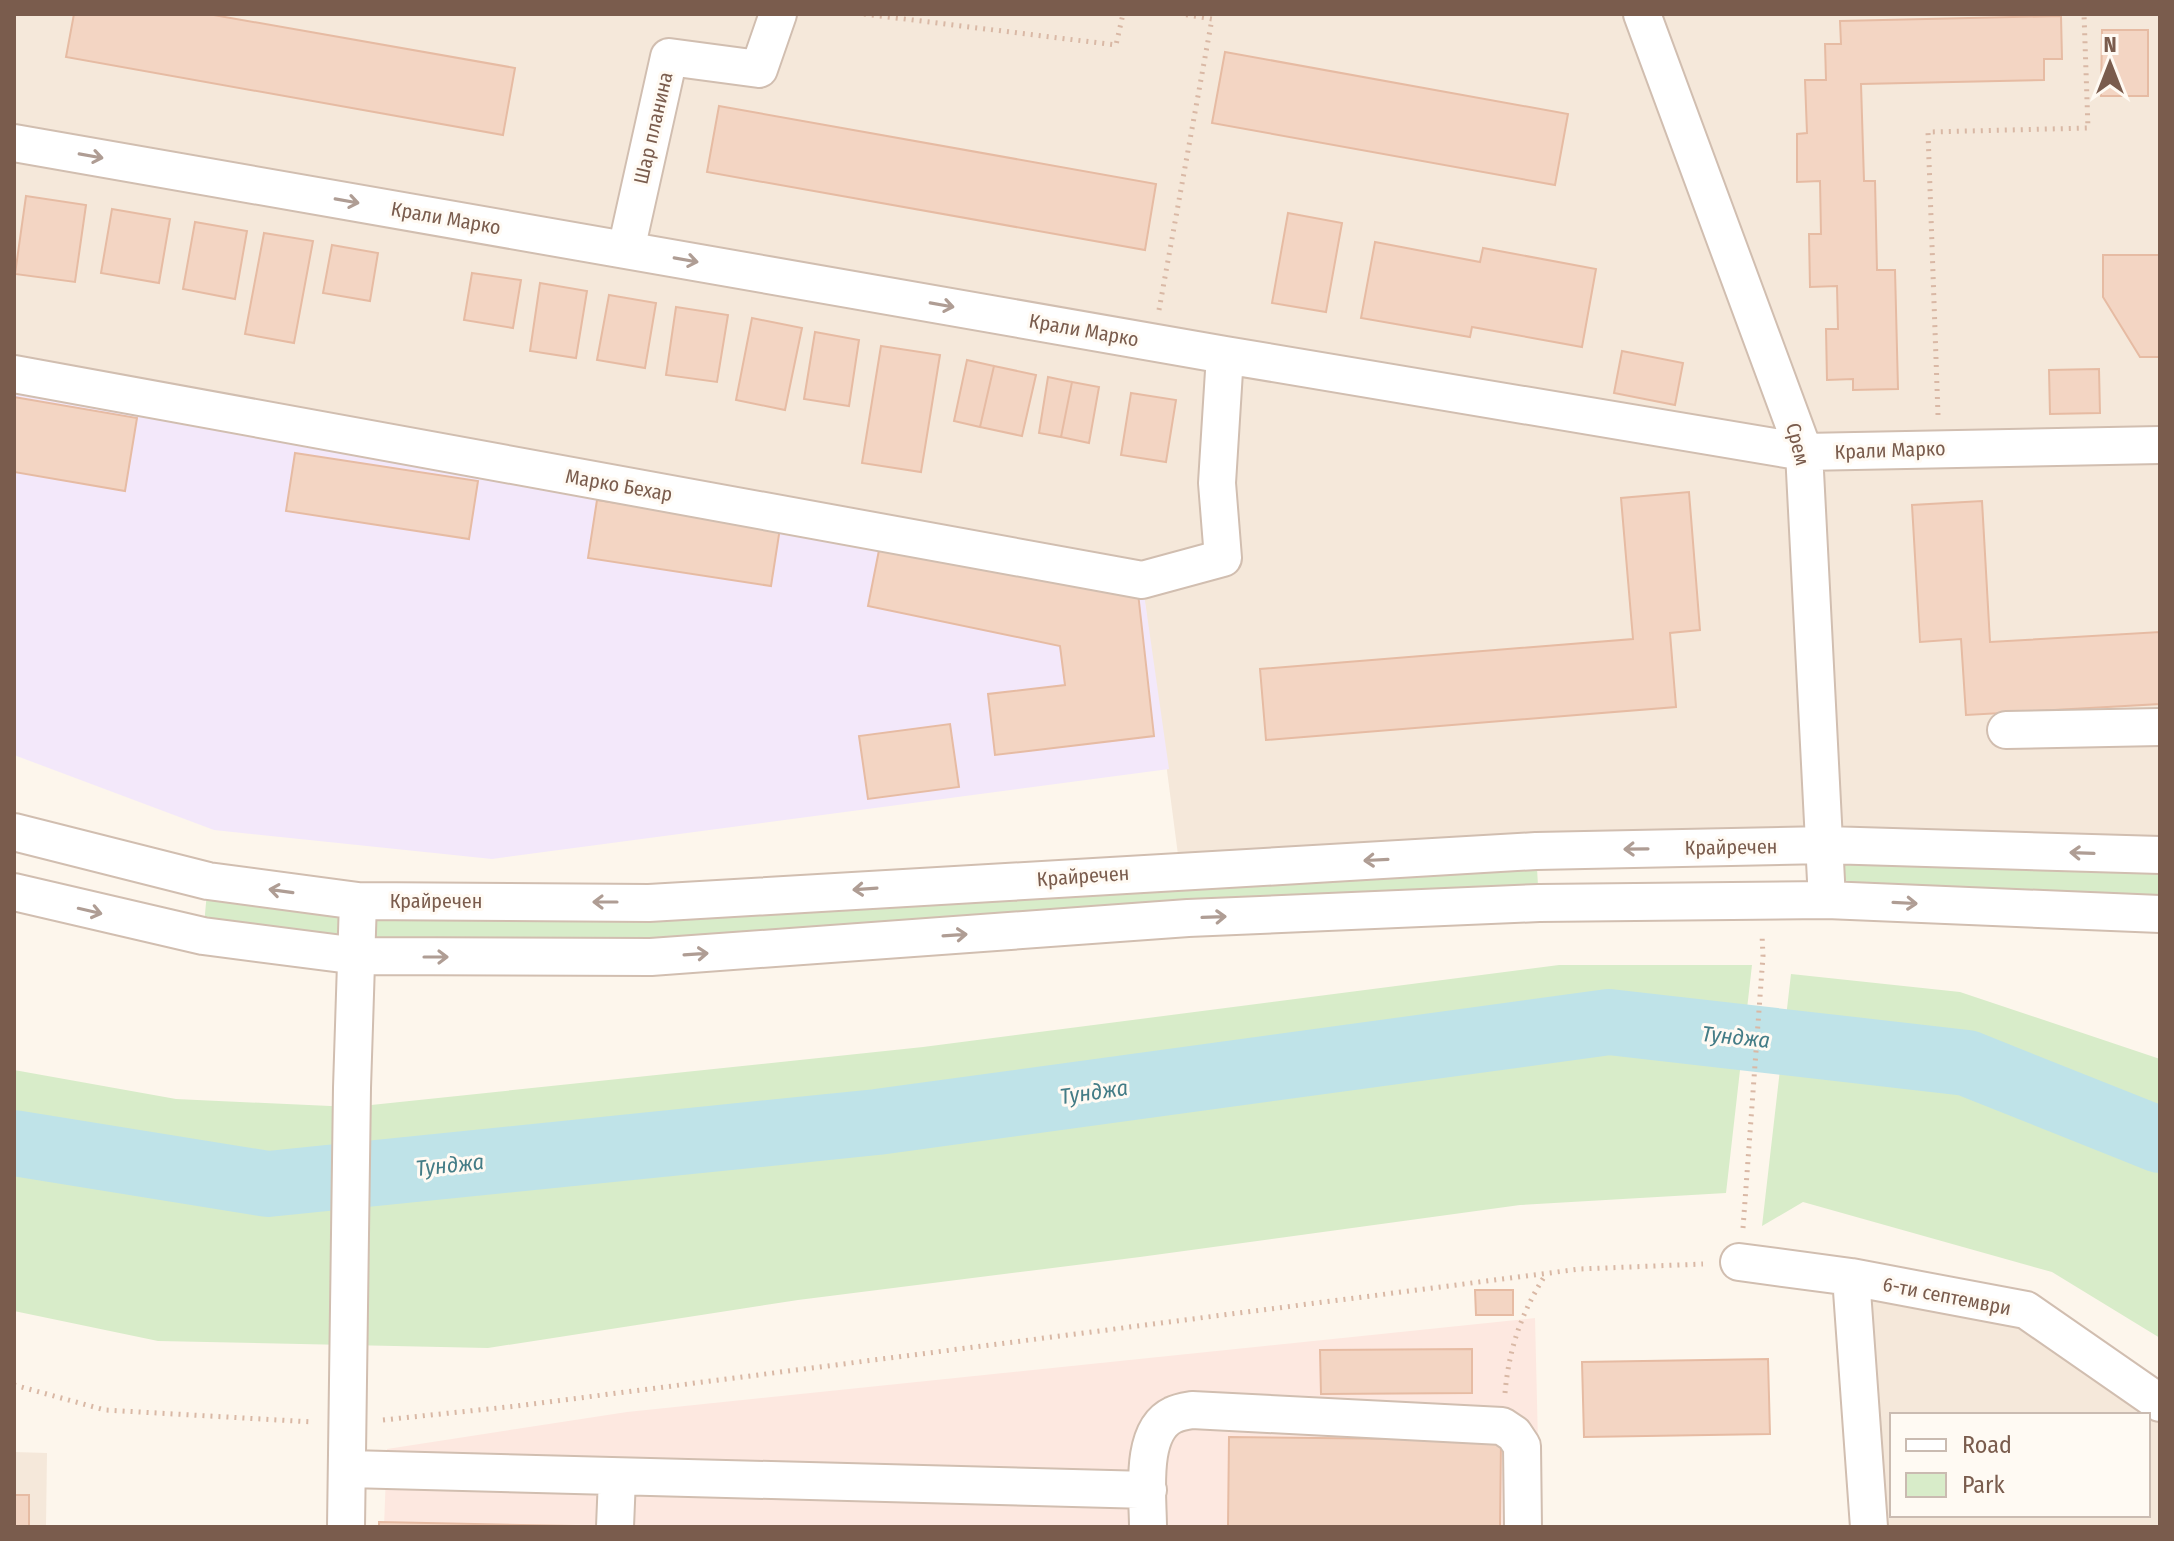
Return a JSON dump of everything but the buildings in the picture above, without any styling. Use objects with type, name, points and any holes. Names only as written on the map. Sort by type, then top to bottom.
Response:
[{"type":"street","name":"Шар планина","points":[[626,250],[669,57],[759,69],[778,14]]},
{"type":"street","name":"Срем","points":[[1642,14],[1804,452],[1827,900]]},
{"type":"street","name":"Крали Марко","points":[[14,143],[1225,355],[1804,452],[2160,445]]},
{"type":"street","name":"Марко Бехар","points":[[14,374],[1142,580],[1223,558],[1217,483],[1225,355]]},
{"type":"street","points":[[2006,730],[2160,727]]},
{"type":"street","name":"Крайречен","points":[[14,832],[208,881],[358,901],[649,903],[1536,851],[1826,845],[2160,855]]},
{"type":"street","points":[[14,892],[203,936],[358,956],[651,957],[1204,917],[1539,903],[1827,900],[2160,914]]},
{"type":"street","points":[[346,1527],[352,1088],[358,901]]},
{"type":"street","name":"6-ти септември","points":[[1741,1250],[1851,1277],[2026,1310],[2160,1403]]},
{"type":"street","name":"6-ти септември","points":[[1851,1277],[1869,1527]]},
{"type":"street","points":[[1148,1527],[1148,1452],[1159,1426],[1172,1415],[1192,1410],[1502,1426],[1514,1434],[1522,1446],[1523,1527]]},
{"type":"street","points":[[349,1469],[1148,1490]]},
{"type":"street","points":[[615,1527],[617,1478]]},
{"type":"path","points":[[864,14],[1116,45],[1123,14]]},
{"type":"path","points":[[1153,342],[1212,19],[1182,14]]},
{"type":"path","points":[[1939,448],[1928,132],[2088,128],[2084,14]]},
{"type":"path","points":[[14,1385],[105,1410],[349,1414],[533,1404],[1741,1250],[1763,956]]},
{"type":"path","points":[[1502,1426],[1513,1338],[1528,1303],[1546,1274]]},
{"type":"shaded area","points":[[14,14],[2160,14],[2160,855],[1180,870],[1142,580],[14,374]]},
{"type":"shaded area","points":[[14,374],[1142,580],[1169,769],[492,859],[214,830],[14,755]]},
{"type":"shaded area","points":[[1851,1277],[2026,1310],[2160,1403],[2160,1527],[1869,1527]]},
{"type":"shaded area","points":[[1535,1318],[1540,1527],[384,1527],[387,1449],[627,1412]]},
{"type":"shaded area","points":[[14,1452],[47,1453],[46,1527],[14,1527]]},
{"type":"green space","points":[[1826,845],[2160,855],[2160,914],[1827,900]]},
{"type":"green space","points":[[1536,851],[1539,903],[651,957],[203,936],[208,881],[358,901]]},
{"type":"green space","points":[[1559,965],[1752,965],[1726,1193],[1520,1205],[798,1300],[488,1348],[158,1341],[14,1311],[14,1070],[176,1099],[352,1107],[923,1047]]},
{"type":"green space","points":[[1791,974],[1960,992],[2160,1059],[2160,1338],[2052,1272],[1803,1202],[1762,1226]]},
{"type":"waterway","name":"Тунджа","points":[[14,1143],[268,1184],[877,1122],[1609,1022],[1967,1063],[2160,1140]]}]
